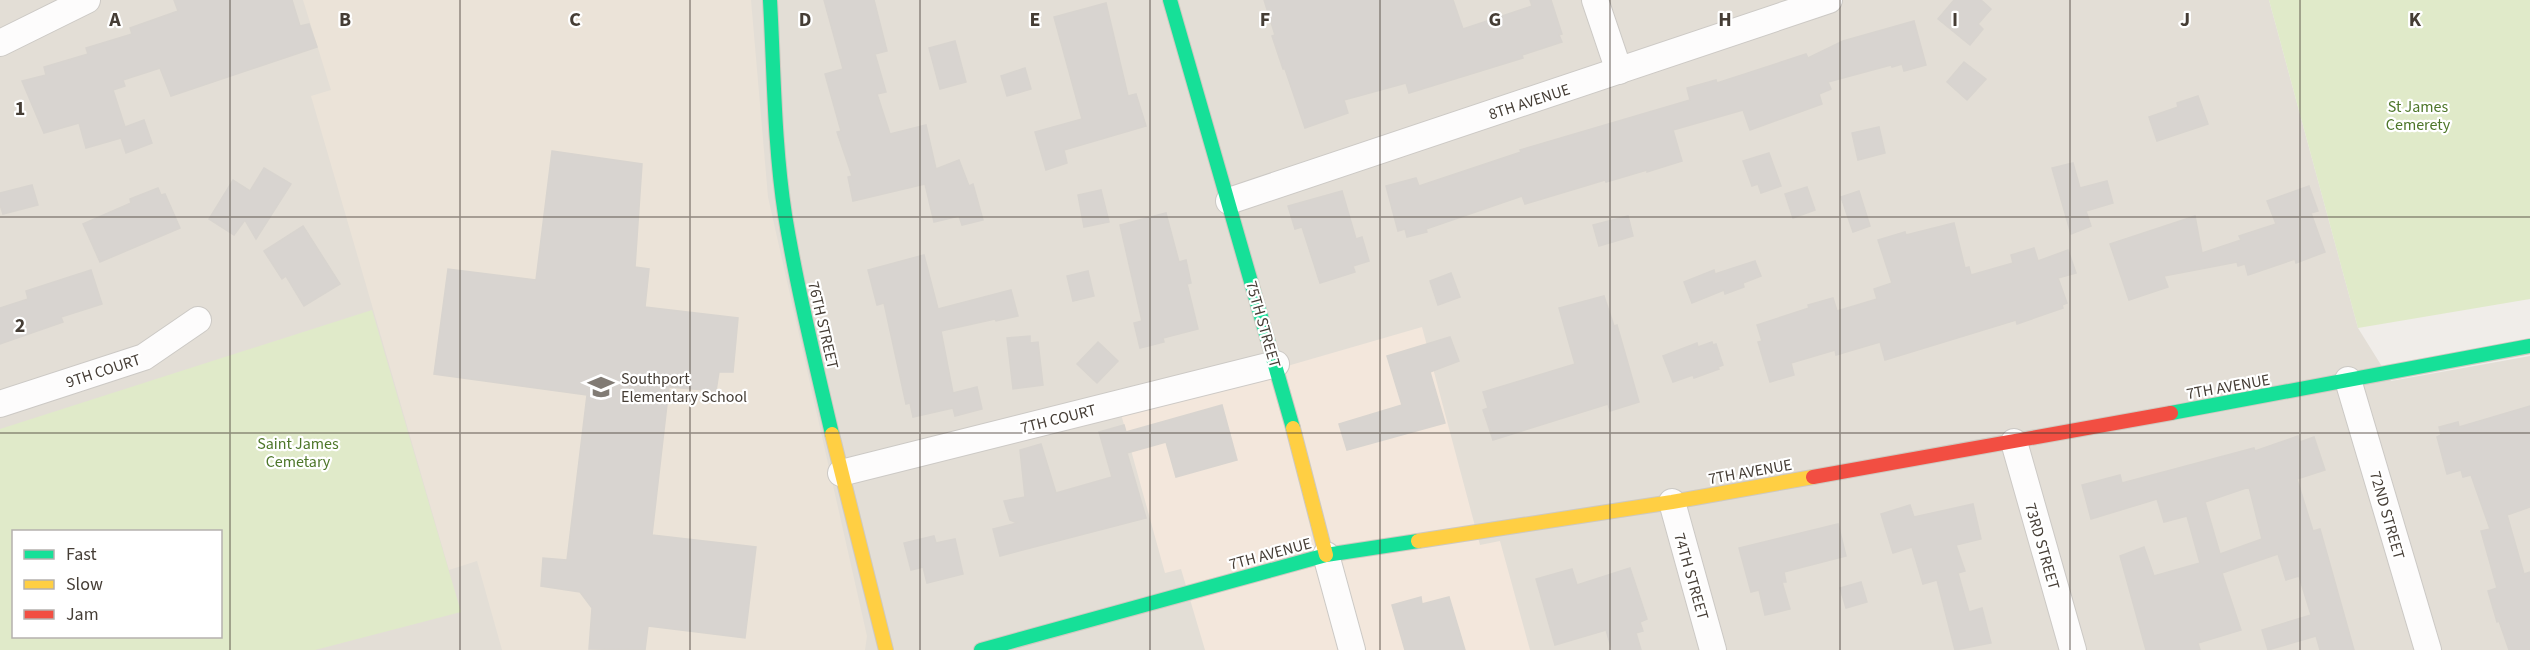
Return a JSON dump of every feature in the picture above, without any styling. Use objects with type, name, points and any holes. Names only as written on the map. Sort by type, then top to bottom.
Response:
[{"type":"street","points":[[0,44],[87,0]]},
{"type":"street","name":"76TH STREET","points":[[770,0],[785,213],[797,282],[886,650]]},
{"type":"street","name":"75TH STREET","points":[[1170,0],[1276,364],[1352,650]]},
{"type":"street","points":[[1595,0],[1619,71]]},
{"type":"street","name":"8TH AVENUE","points":[[1229,201],[1828,0]]},
{"type":"street","name":"9TH COURT","points":[[0,404],[144,357],[198,320]]},
{"type":"street","name":"7TH AVENUE","points":[[981,650],[1326,555],[1672,502],[2014,442],[2530,346]]},
{"type":"street","name":"7TH COURT","points":[[842,473],[1276,364]]},
{"type":"street","name":"72ND STREET","points":[[2348,381],[2428,650]]},
{"type":"street","name":"73RD STREET","points":[[2014,442],[2073,650]]},
{"type":"street","name":"74TH STREET","points":[[1672,502],[1713,650]]},
{"type":"shaded area","points":[[0,0],[2269,0],[2358,328],[2391,381],[2530,356],[2530,650],[0,650]]},
{"type":"shaded area","name":"Southport Elementary School","points":[[303,0],[751,0],[768,197],[867,636],[865,650],[502,650],[477,561],[449,570],[311,96],[331,90]]},
{"type":"shaded area","points":[[1422,327],[1480,545],[1500,541],[1530,650],[1205,650],[1181,569],[1165,573],[1121,414]]},
{"type":"green space","name":"St James Cemerety","points":[[2269,0],[2530,0],[2530,299],[2358,328]]},
{"type":"green space","name":"Saint James Cemetary","points":[[372,310],[461,612],[315,650],[0,650],[0,429]]},
{"type":"building","points":[[174,0],[292,0],[300,26],[309,24],[317,47],[171,96],[160,68],[123,80],[125,86],[113,90],[125,127],[144,120],[152,143],[126,153],[121,138],[86,148],[79,123],[44,133],[22,81],[46,75],[44,67],[88,54],[86,48],[132,34],[130,28],[178,11]]},
{"type":"building","points":[[824,0],[874,0],[887,51],[875,54],[886,92],[877,94],[890,134],[926,125],[936,169],[959,160],[969,186],[973,184],[983,220],[962,225],[959,216],[934,222],[925,184],[853,201],[848,177],[852,176],[837,132],[841,131],[825,74],[843,69]]},
{"type":"building","points":[[1264,0],[1453,0],[1463,29],[1532,6],[1530,0],[1551,0],[1562,34],[1559,35],[1562,42],[1522,55],[1523,58],[1409,93],[1406,83],[1344,100],[1348,113],[1305,128],[1272,36],[1275,35]]},
{"type":"building","points":[[1954,0],[1981,0],[1991,9],[1978,24],[1983,29],[1970,45],[1938,19]]},
{"type":"building","points":[[1106,3],[1128,96],[1136,94],[1146,126],[1064,150],[1067,163],[1046,170],[1035,132],[1082,119],[1054,17]]},
{"type":"building","points":[[1914,21],[1926,65],[1904,71],[1902,64],[1892,67],[1891,65],[1828,82],[1831,89],[1819,94],[1822,104],[1750,130],[1743,110],[1673,130],[1682,161],[1647,172],[1647,170],[1606,182],[1605,180],[1525,204],[1522,196],[1426,229],[1427,232],[1407,237],[1405,229],[1398,231],[1386,186],[1416,178],[1419,186],[1521,152],[1520,150],[1690,100],[1687,88],[1716,80],[1717,83],[1806,54],[1808,58],[1843,41]]},
{"type":"building","points":[[955,41],[966,82],[940,89],[929,48]]},
{"type":"building","points":[[1964,62],[1986,79],[1967,100],[1947,82]]},
{"type":"building","points":[[1025,68],[1031,89],[1007,96],[1001,76]]},
{"type":"building","points":[[2198,96],[2208,124],[2157,141],[2149,117],[2178,107],[2177,103]]},
{"type":"building","points":[[1879,127],[1885,153],[1858,160],[1852,133]]},
{"type":"building","name":"Southport Elementary School","points":[[552,151],[642,164],[635,267],[649,269],[645,307],[738,318],[733,372],[719,372],[716,391],[669,387],[652,535],[756,547],[745,638],[648,626],[645,650],[589,649],[592,608],[580,592],[541,586],[543,558],[567,560],[587,395],[434,374],[448,269],[536,280]]},
{"type":"building","points":[[1769,153],[1781,186],[1761,193],[1758,184],[1752,186],[1743,161]]},
{"type":"building","points":[[2073,163],[2080,188],[2107,181],[2113,203],[2086,211],[2091,226],[2071,234],[2052,168]]},
{"type":"building","points":[[264,168],[291,184],[256,239],[245,220],[234,235],[209,219],[233,180],[250,191]]},
{"type":"building","points":[[32,185],[38,205],[3,214],[0,193]]},
{"type":"building","points":[[2309,186],[2318,211],[2311,213],[2325,252],[2296,263],[2295,259],[2248,275],[2245,264],[2238,266],[2237,262],[2164,276],[2168,287],[2129,300],[2110,244],[2195,216],[2202,253],[2241,240],[2239,236],[2276,224],[2267,201]]},
{"type":"building","points":[[1807,187],[1815,210],[1793,218],[1785,194]]},
{"type":"building","points":[[158,188],[161,195],[165,194],[180,228],[100,262],[83,224],[131,203],[130,199]]},
{"type":"building","points":[[1101,190],[1109,222],[1084,227],[1078,195]]},
{"type":"building","points":[[1342,191],[1356,239],[1362,237],[1369,261],[1353,266],[1355,272],[1320,283],[1302,227],[1295,229],[1288,206]]},
{"type":"building","points":[[1859,191],[1870,226],[1853,232],[1841,197]]},
{"type":"building","points":[[1166,213],[1179,262],[1186,260],[1191,283],[1187,284],[1198,329],[1163,338],[1164,342],[1140,348],[1134,323],[1142,321],[1120,225]]},
{"type":"building","points":[[1628,216],[1633,236],[1599,246],[1593,225]]},
{"type":"building","points":[[1954,223],[1965,268],[1969,267],[1971,275],[2013,263],[2011,255],[2034,248],[2038,261],[2068,250],[2076,273],[2058,278],[2067,303],[2062,305],[2063,308],[2017,324],[2016,320],[1885,360],[1880,342],[1836,355],[1835,350],[1791,363],[1794,375],[1770,382],[1758,342],[1762,341],[1757,325],[1833,298],[1837,311],[1877,299],[1874,289],[1892,283],[1878,240],[1905,232],[1906,235]]},
{"type":"building","points":[[303,226],[340,284],[304,306],[286,276],[282,279],[264,251]]},
{"type":"building","points":[[924,255],[938,309],[1011,290],[1018,316],[941,331],[953,393],[977,387],[982,409],[955,416],[953,408],[913,417],[910,403],[906,404],[884,303],[877,305],[868,270]]},
{"type":"building","points":[[1755,261],[1761,276],[1743,283],[1744,287],[1725,294],[1724,290],[1692,303],[1684,282],[1714,270],[1715,274]]},
{"type":"building","points":[[91,270],[102,304],[61,317],[63,322],[0,344],[0,308],[28,299],[26,291]]},
{"type":"building","points":[[1088,271],[1094,296],[1073,301],[1067,276]]},
{"type":"building","points":[[1451,273],[1460,297],[1438,305],[1430,281]]},
{"type":"building","points":[[1604,296],[1614,326],[1617,325],[1639,402],[1610,411],[1608,404],[1493,440],[1483,410],[1488,408],[1483,392],[1575,364],[1559,308]]},
{"type":"building","points":[[1030,336],[1030,343],[1038,342],[1043,385],[1013,389],[1007,338]]},
{"type":"building","points":[[1450,337],[1459,361],[1430,372],[1445,423],[1347,450],[1339,424],[1402,405],[1387,356]]},
{"type":"building","points":[[1098,342],[1118,361],[1097,383],[1077,364]]},
{"type":"building","points":[[1712,342],[1713,345],[1716,344],[1723,365],[1718,367],[1719,369],[1694,378],[1693,375],[1673,382],[1663,356],[1697,343],[1698,347]]},
{"type":"building","points":[[1222,405],[1237,460],[1176,477],[1166,442],[1127,453],[1146,518],[1000,556],[993,529],[1017,523],[1010,520],[1004,501],[1025,497],[1020,450],[1041,444],[1056,493],[1112,477],[1099,432],[1124,425],[1126,432]]},
{"type":"building","points":[[2530,406],[2530,507],[2507,515],[2524,574],[2530,572],[2530,650],[2509,650],[2499,621],[2497,622],[2488,591],[2497,588],[2481,531],[2490,529],[2471,475],[2463,477],[2461,470],[2447,474],[2437,437],[2441,435],[2439,427],[2458,422],[2459,427]]},
{"type":"building","points":[[2298,436],[2300,442],[2314,437],[2325,470],[2297,479],[2313,531],[2320,529],[2354,650],[2320,650],[2316,636],[2268,650],[2262,630],[2311,615],[2299,576],[2286,580],[2278,554],[2222,573],[2241,630],[2198,643],[2200,650],[2146,650],[2120,556],[2144,547],[2154,576],[2200,563],[2187,516],[2164,522],[2157,499],[2091,519],[2082,485],[2120,475],[2122,483],[2254,448],[2255,451]],"holes":[[[2249,487],[2262,539],[2220,554],[2205,502]]]},
{"type":"building","points":[[1973,504],[1981,539],[1956,545],[1965,571],[1958,573],[1969,612],[1982,608],[1991,643],[1955,650],[1937,580],[1923,584],[1912,547],[1893,553],[1881,514],[1910,505],[1914,517]]},
{"type":"building","points":[[1838,524],[1846,556],[1784,572],[1786,582],[1782,582],[1790,609],[1765,615],[1759,590],[1751,592],[1739,548]]},
{"type":"building","points":[[934,536],[936,543],[955,539],[963,574],[927,583],[923,567],[911,570],[904,543]]},
{"type":"building","points":[[1630,568],[1647,619],[1640,622],[1643,631],[1636,633],[1641,650],[1612,650],[1606,630],[1555,645],[1536,579],[1572,569],[1577,585]]},
{"type":"building","points":[[1861,582],[1867,602],[1846,608],[1840,588]]},
{"type":"building","points":[[1421,597],[1422,604],[1449,597],[1465,650],[1405,650],[1392,605]]},
{"type":"traffic: fast","points":[[770,0],[776,134],[781,188],[801,297],[832,434]]},
{"type":"traffic: fast","points":[[1170,0],[1293,428]]},
{"type":"traffic: fast","points":[[2171,413],[2530,346]]},
{"type":"traffic: fast","points":[[981,650],[1326,555],[1418,541]]},
{"type":"traffic: slow","points":[[1293,428],[1326,555]]},
{"type":"traffic: slow","points":[[832,434],[886,650]]},
{"type":"traffic: slow","points":[[1418,541],[1672,502],[1813,477]]},
{"type":"traffic: jam","points":[[1813,477],[2171,413]]},
{"type":"place","name":"Southport Elementary School","points":[[601,387]]}]
